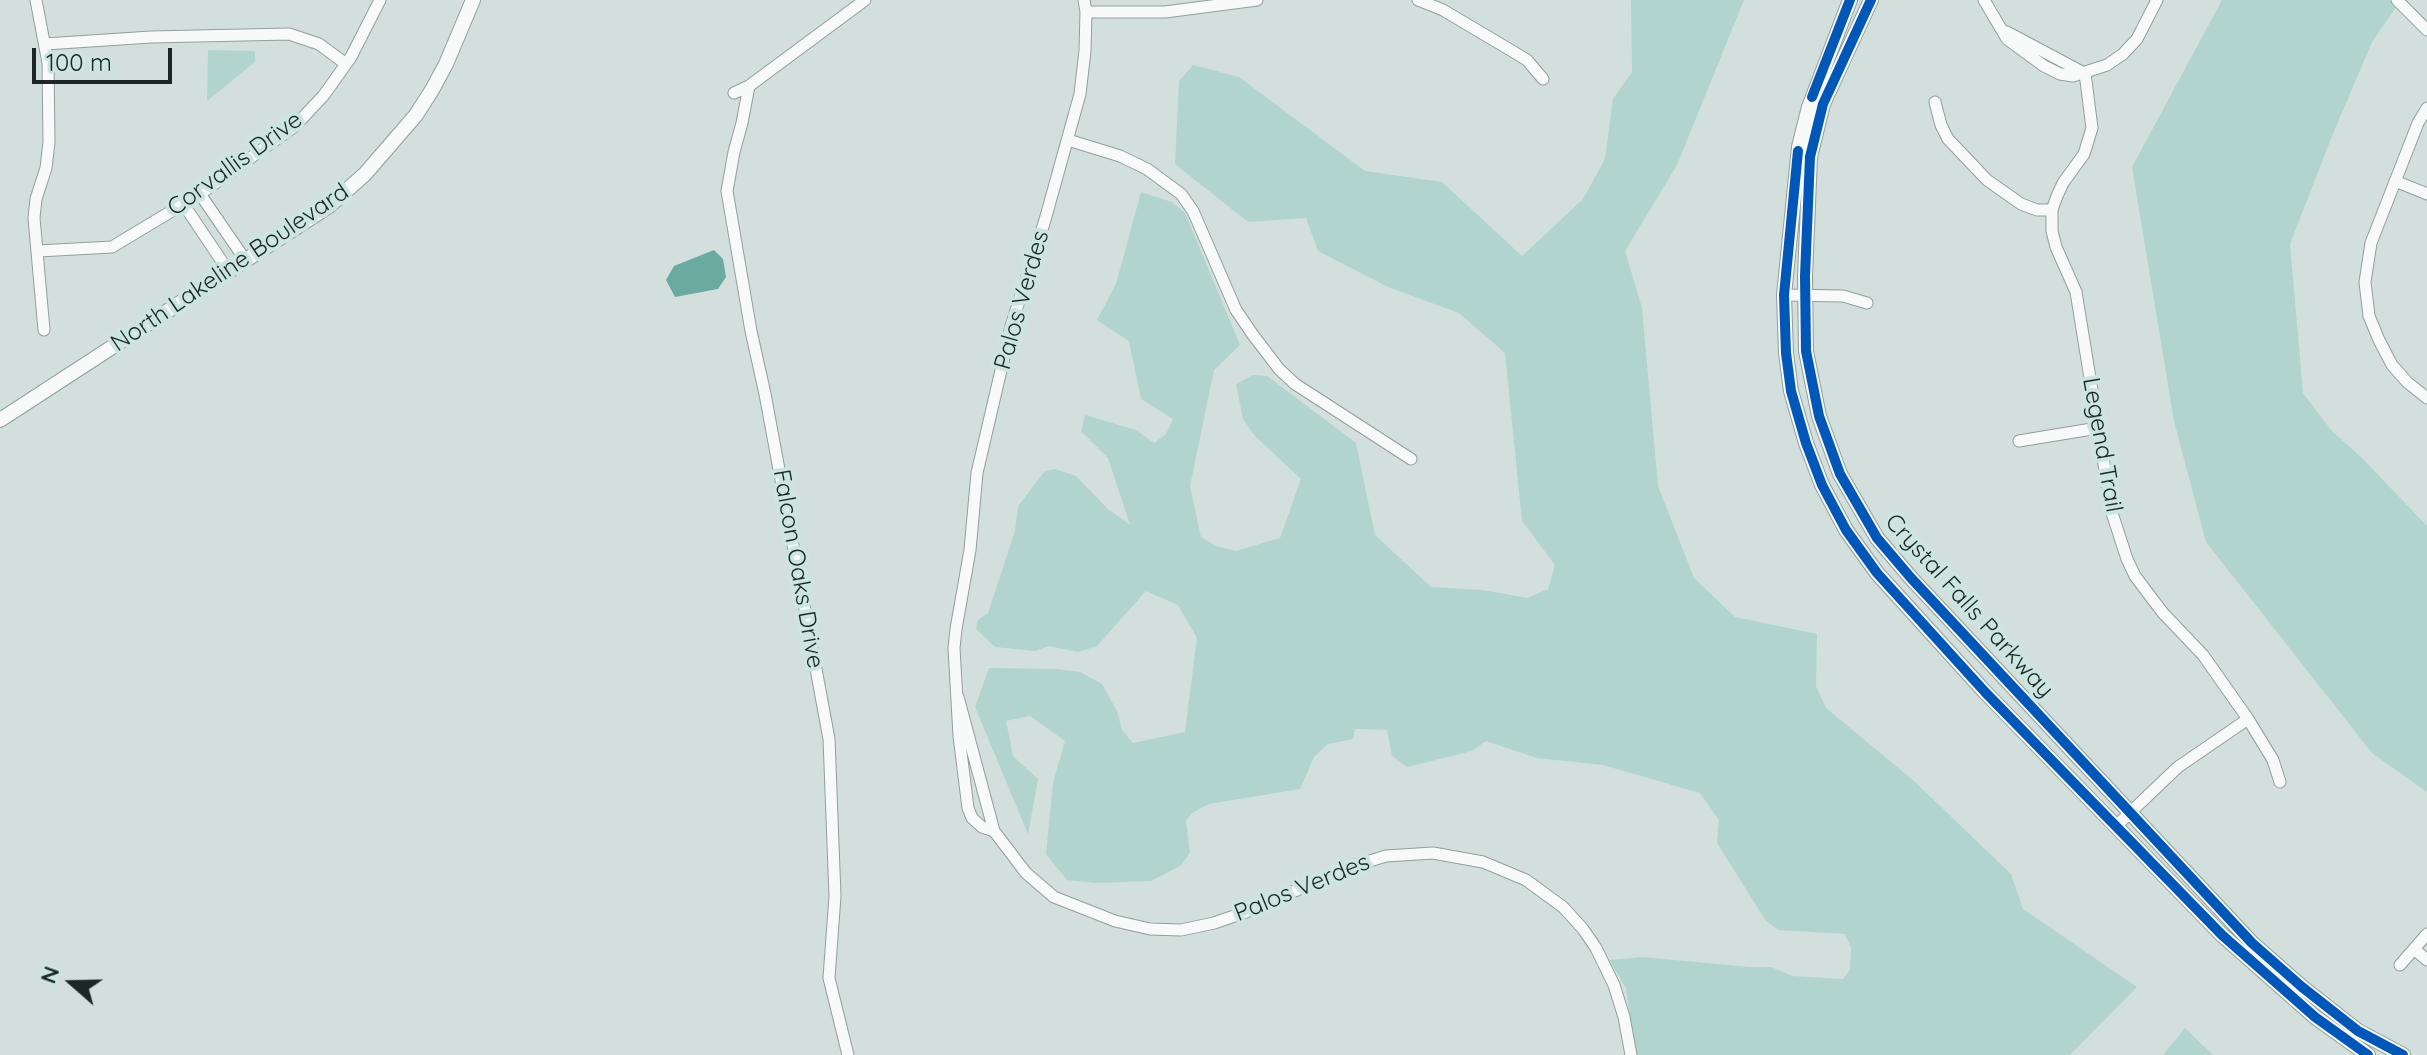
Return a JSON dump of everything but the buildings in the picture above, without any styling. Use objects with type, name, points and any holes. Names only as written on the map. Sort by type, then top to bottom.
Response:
[{"type":"street","points":[[36,0],[48,63],[49,142],[34,218],[44,330]]},
{"type":"street","name":"Corvallis Drive","points":[[38,251],[112,247],[184,205],[295,126],[324,95],[346,64],[380,0]]},
{"type":"street","name":"North Lakeline Boulevard","points":[[0,420],[329,206],[365,174],[392,144],[432,90],[473,0]]},
{"type":"street","points":[[734,93],[749,86],[865,0]]},
{"type":"street","points":[[1085,6],[1165,12],[1257,0]]},
{"type":"street","points":[[1418,0],[1443,10],[1527,60],[1543,79]]},
{"type":"street","name":"Crystal Falls Parkway","points":[[1850,0],[1809,107],[1799,147],[1784,295],[1791,391],[1822,485],[1846,530],[1877,573],[2115,827],[2231,943],[2315,1017],[2368,1055]]},
{"type":"street","name":"Crystal Falls Parkway","points":[[1871,0],[1823,104],[1810,157],[1806,351],[1819,416],[1840,474],[1877,538],[1926,594],[2252,943],[2358,1031],[2403,1055]]},
{"type":"street","points":[[1984,0],[1992,6],[2001,29],[2085,73],[2107,65],[2123,54],[2137,39],[2157,0]]},
{"type":"street","points":[[2397,0],[2427,30]]},
{"type":"street","name":"Palos Verdes","points":[[994,831],[982,827],[972,818],[968,808],[959,736],[954,648],[956,629],[970,550],[977,473],[1011,326],[1068,140],[1083,72],[1085,6]]},
{"type":"street","points":[[45,44],[151,37],[289,34],[319,44],[346,64]]},
{"type":"street","points":[[1935,102],[1948,139],[1987,180],[2021,204],[2037,210],[2052,210],[2063,183],[2084,154],[2092,128],[2085,73]]},
{"type":"street","name":"Falcon Oaks Drive","points":[[749,86],[727,191],[829,739],[835,896],[829,978],[848,1055]]},
{"type":"street","points":[[2427,108],[2418,123],[2371,243],[2365,282],[2369,316],[2392,365],[2427,398]]},
{"type":"street","points":[[1068,140],[1120,156],[1147,169],[1181,194],[1193,211],[1236,310],[1279,369],[1314,398],[1411,459]]},
{"type":"street","points":[[2395,181],[2427,194]]},
{"type":"street","points":[[200,194],[246,261]]},
{"type":"street","points":[[184,205],[229,272]]},
{"type":"street","name":"Legend Trail","points":[[2052,210],[2056,247],[2074,282],[2112,513],[2127,559],[2135,576],[2163,613],[2203,655],[2248,719],[2273,760],[2280,782]]},
{"type":"street","points":[[1784,295],[1843,296],[1867,303]]},
{"type":"street","points":[[2019,441],[2098,428]]},
{"type":"street","name":"Palos Verdes","points":[[958,697],[994,831],[1026,873],[1054,897],[1096,915],[1165,931],[1181,930],[1214,923],[1353,866],[1386,856],[1433,853],[1483,862],[1526,880],[1575,919],[1596,948],[1614,985],[1631,1055]]},
{"type":"street","points":[[2115,827],[2178,767],[2248,719]]},
{"type":"street","points":[[2400,965],[2427,934]]},
{"type":"street","points":[[2414,949],[2427,960]]},
{"type":"shaded area","points":[[1631,0],[1744,0],[1677,165],[1625,251],[1642,308],[1658,486],[1694,578],[1735,617],[1817,634],[1816,686],[1826,708],[1915,782],[2011,874],[2023,909],[2137,987],[2070,1055],[1636,1055],[1626,988],[1609,960],[1642,957],[1771,967],[1793,976],[1843,979],[1850,970],[1851,948],[1845,934],[1778,930],[1766,921],[1717,843],[1719,820],[1700,793],[1603,765],[1537,758],[1486,741],[1472,751],[1407,767],[1392,756],[1387,730],[1355,729],[1353,739],[1328,744],[1314,757],[1300,789],[1209,804],[1192,813],[1186,821],[1190,853],[1180,866],[1151,881],[1095,883],[1067,880],[1046,854],[1053,783],[1065,741],[1030,716],[1006,721],[1013,756],[1038,779],[1028,834],[975,707],[989,668],[1056,669],[1080,672],[1102,684],[1117,711],[1122,730],[1133,743],[1185,732],[1197,638],[1178,605],[1146,591],[1097,646],[1078,652],[1049,646],[1035,651],[995,647],[976,629],[978,620],[988,613],[1015,531],[1018,506],[1045,471],[1055,469],[1076,476],[1108,509],[1130,525],[1108,458],[1081,431],[1085,415],[1136,430],[1154,443],[1166,434],[1173,419],[1141,399],[1129,341],[1097,320],[1116,284],[1141,192],[1172,202],[1185,213],[1240,345],[1214,370],[1190,486],[1201,537],[1216,546],[1236,551],[1280,538],[1301,479],[1255,436],[1243,419],[1236,384],[1253,375],[1267,376],[1356,443],[1375,535],[1431,587],[1482,590],[1528,598],[1548,589],[1555,565],[1522,521],[1505,353],[1459,313],[1388,287],[1318,251],[1306,218],[1248,222],[1175,164],[1179,81],[1193,65],[1239,77],[1365,171],[1442,182],[1522,256],[1583,199],[1605,159],[1613,99],[1632,72]]},
{"type":"shaded area","points":[[2222,0],[2401,0],[2372,42],[2290,244],[2303,393],[2332,431],[2427,526],[2427,792],[2372,753],[2206,542],[2174,421],[2132,167]]},
{"type":"shaded area","points":[[208,50],[255,51],[255,62],[207,101]]},
{"type":"shaded area","points":[[714,250],[723,259],[726,277],[718,289],[675,297],[666,280],[674,266]]},
{"type":"shaded area","points":[[2185,1028],[2213,1055],[2163,1055]]},
{"type":"cycle path","points":[[1812,97],[1850,0]]},
{"type":"cycle path","points":[[1871,0],[1823,104],[1810,157],[1805,276],[1806,351],[1819,416],[1840,474],[1877,538],[1911,578],[2252,943],[2358,1031],[2403,1055]]},
{"type":"cycle path","points":[[1798,151],[1784,295],[1786,353],[1791,391],[1806,443],[1822,485],[1846,530],[1877,573],[1985,692],[2222,935],[2315,1017],[2368,1055]]}]
